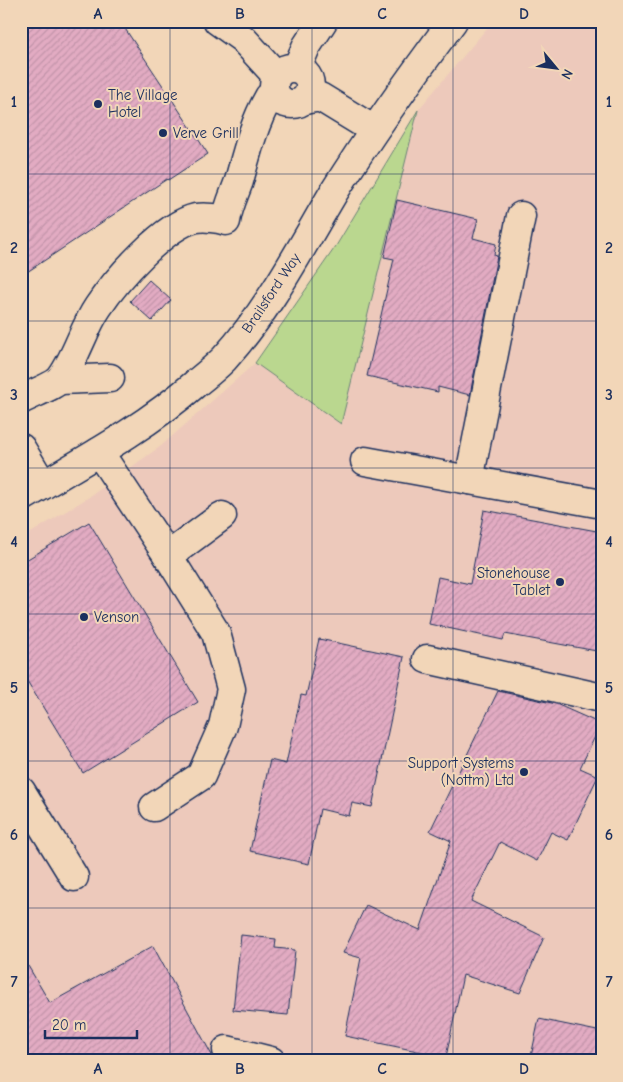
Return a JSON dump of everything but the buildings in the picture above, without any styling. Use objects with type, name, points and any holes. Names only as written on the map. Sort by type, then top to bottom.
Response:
[{"type":"street","points":[[218,21],[287,72],[305,73],[310,83],[309,92],[294,101]]},
{"type":"street","name":"Brailsford Way","points":[[32,491],[133,432],[173,403],[223,360],[250,327],[278,287],[374,130],[453,21]]},
{"type":"street","points":[[287,72],[306,47],[320,23]]},
{"type":"street","points":[[60,380],[97,308],[121,276],[139,258],[180,224],[197,218],[226,221],[228,209],[238,184],[260,113],[269,97],[294,101],[320,97],[374,130]]},
{"type":"street","points":[[469,480],[522,216]]},
{"type":"street","points":[[21,400],[60,380],[110,378]]},
{"type":"street","points":[[21,448],[32,491]]},
{"type":"street","points":[[100,452],[216,632],[231,689],[223,726],[200,776],[154,807]]},
{"type":"street","points":[[365,461],[602,504]]},
{"type":"street","points":[[168,556],[222,516]]},
{"type":"street","points":[[427,658],[602,698]]},
{"type":"street","points":[[21,791],[74,877]]},
{"type":"street","points":[[228,1050],[271,1061]]},
{"type":"shaded area","points":[[493,21],[602,21],[602,1061],[21,1061],[21,539],[89,497],[161,446],[255,363],[336,246],[418,110]]},
{"type":"green space","points":[[418,110],[341,424],[255,363],[336,246]]},
{"type":"place","name":"The Village Hotel","points":[[98,104]]},
{"type":"place","name":"Verve Grill","points":[[163,133]]},
{"type":"place","name":"Stonehouse Tablet","points":[[560,582]]},
{"type":"place","name":"Venson","points":[[84,617]]},
{"type":"place","name":"Support Systems (Nottm) Ltd","points":[[524,772]]}]
